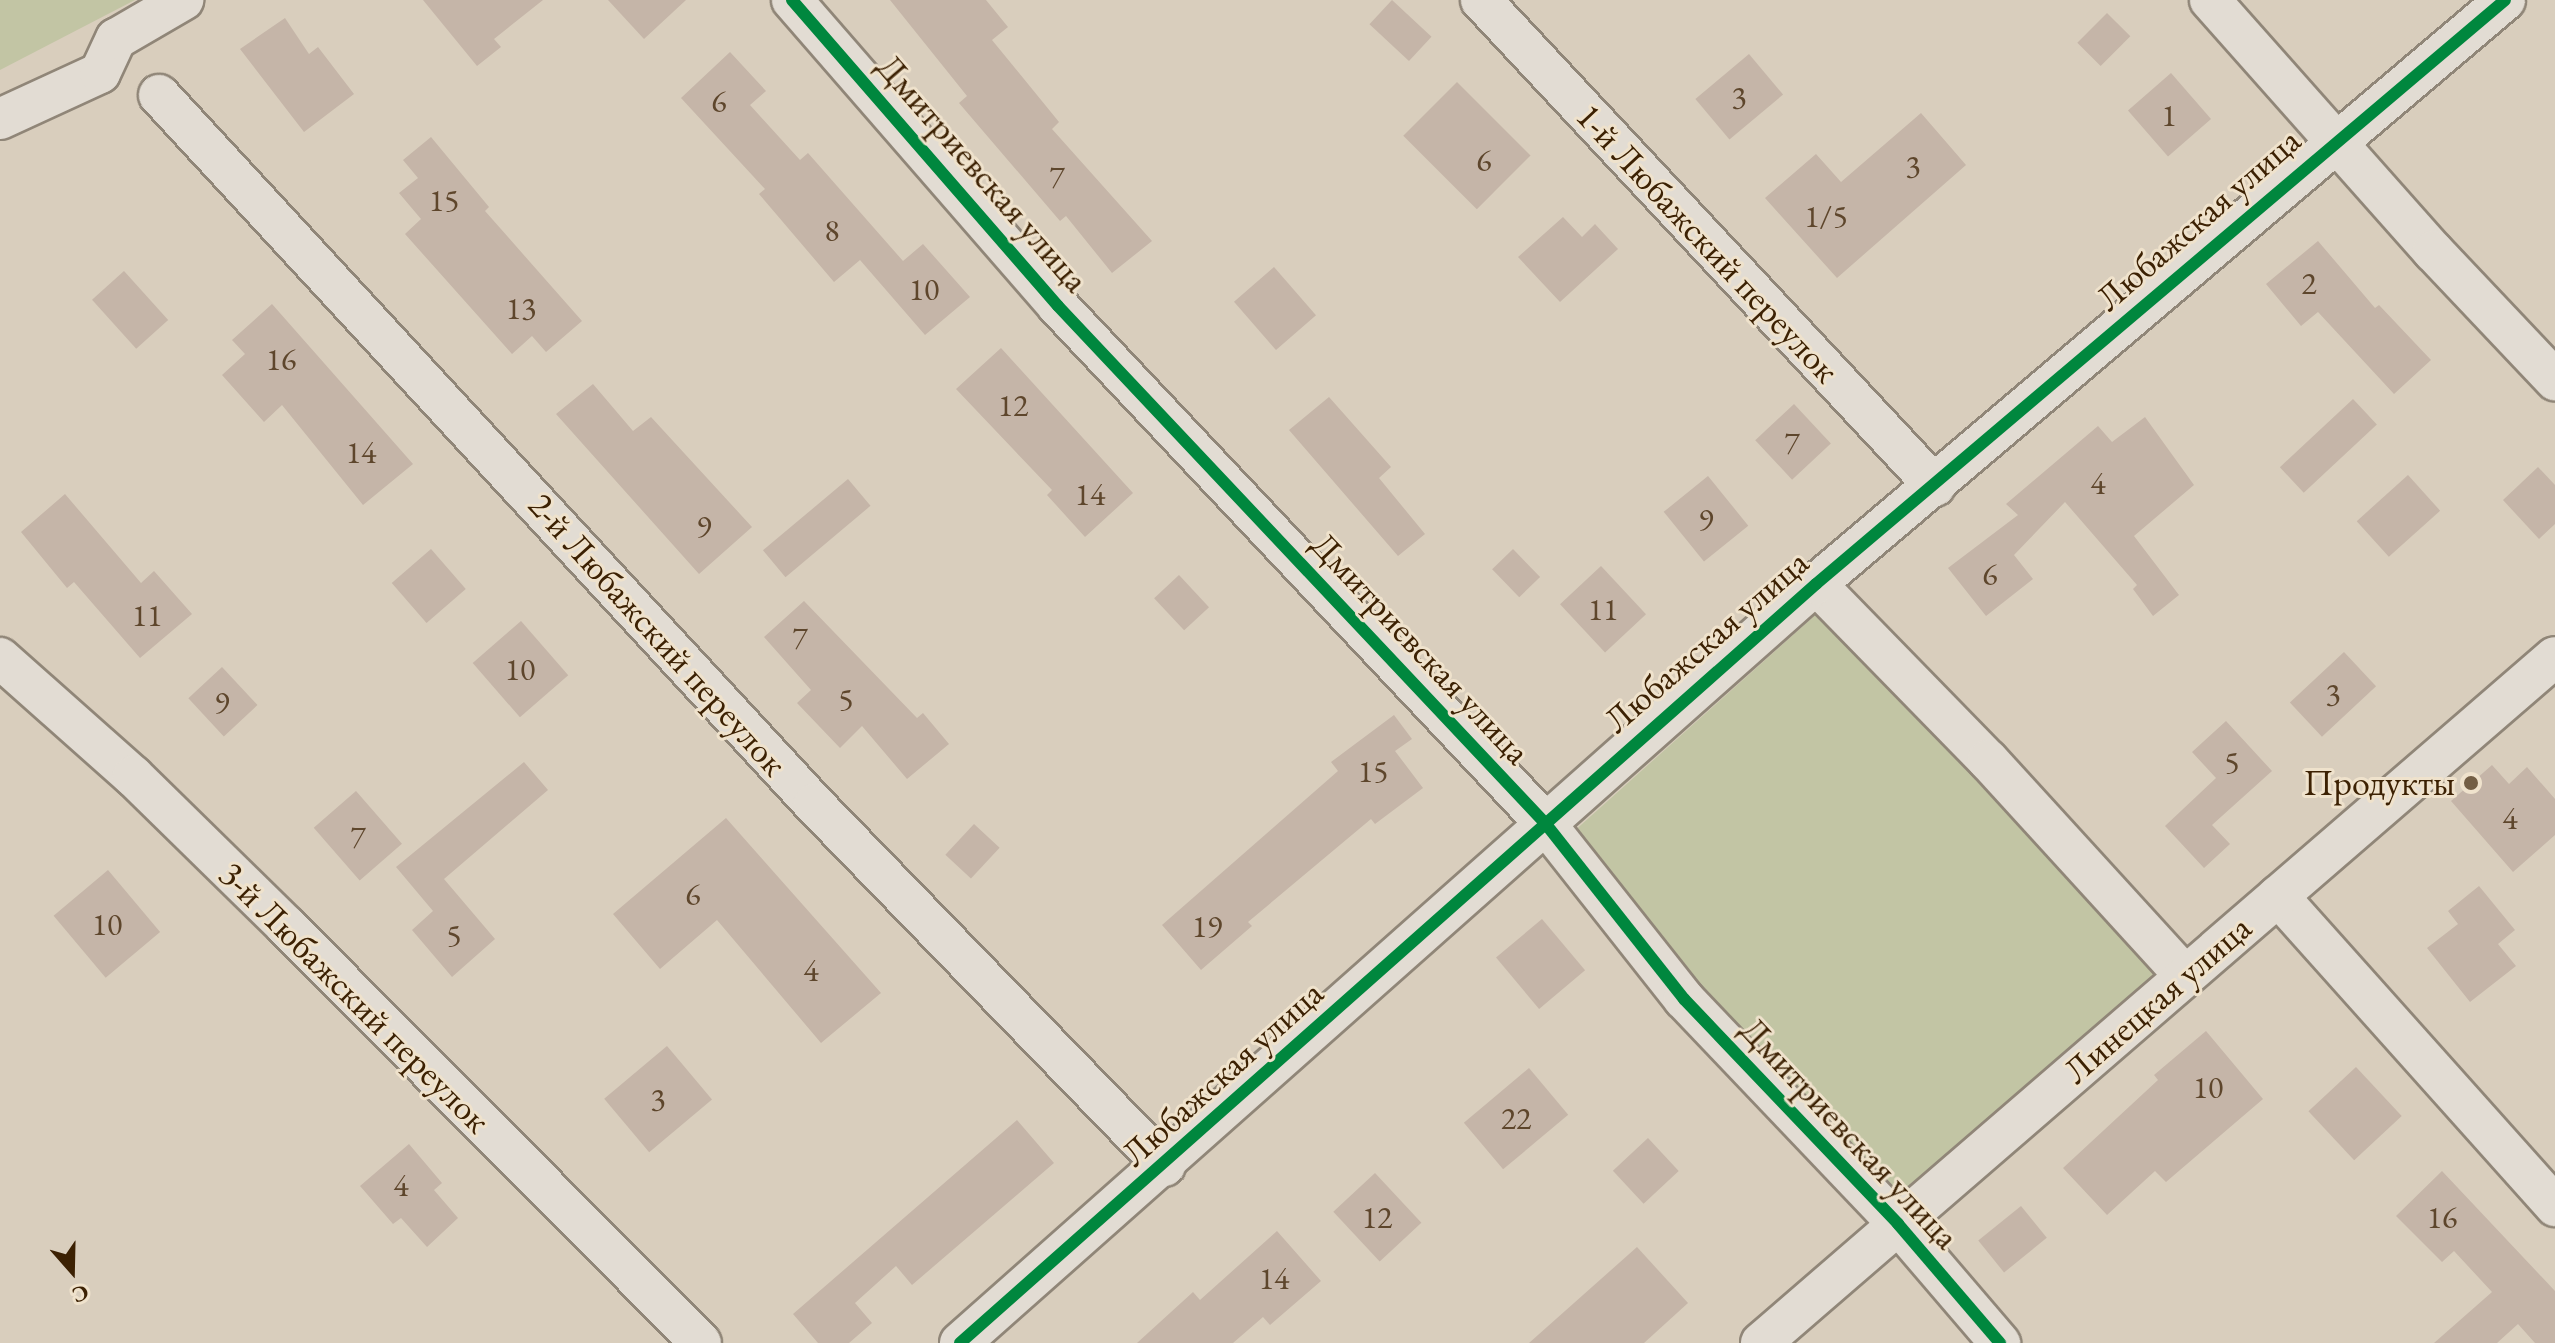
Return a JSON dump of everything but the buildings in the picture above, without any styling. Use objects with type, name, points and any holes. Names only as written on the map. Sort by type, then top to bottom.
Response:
[{"type":"street","points":[[0,119],[100,73],[116,39],[183,0]]},
{"type":"street","name":"Дмитриевская улица","points":[[792,0],[1058,306],[1545,823],[1684,999],[1898,1224],[2000,1343]]},
{"type":"street","name":"1-й Любажский переулок","points":[[1481,0],[1935,486]]},
{"type":"street","points":[[2210,0],[2433,251],[2555,380]]},
{"type":"street","name":"Любажская улица","points":[[960,1343],[1165,1166],[1545,823],[1816,584],[1935,486],[2336,139],[2505,0]]},
{"type":"street","name":"2-й Любажский переулок","points":[[159,95],[814,804],[1165,1166]]},
{"type":"street","points":[[1816,584],[1988,760],[2184,975]]},
{"type":"street","name":"Линецкая улица","points":[[1761,1343],[2555,657]]},
{"type":"street","name":"3-й Любажский переулок","points":[[0,658],[133,776],[264,904],[701,1343]]},
{"type":"street","points":[[2278,896],[2555,1206]]},
{"type":"green space","points":[[0,0],[135,0],[0,70]]},
{"type":"green space","points":[[1822,609],[2160,955],[2155,974],[1900,1199],[1691,978],[1572,833]]},
{"type":"cycle path","points":[[792,0],[1058,306],[1545,823],[1684,999],[1898,1224],[2000,1343]]},
{"type":"cycle path","points":[[960,1343],[1816,584],[2505,0]]},
{"type":"place","name":"Продукты","points":[[2471,783]]}]
